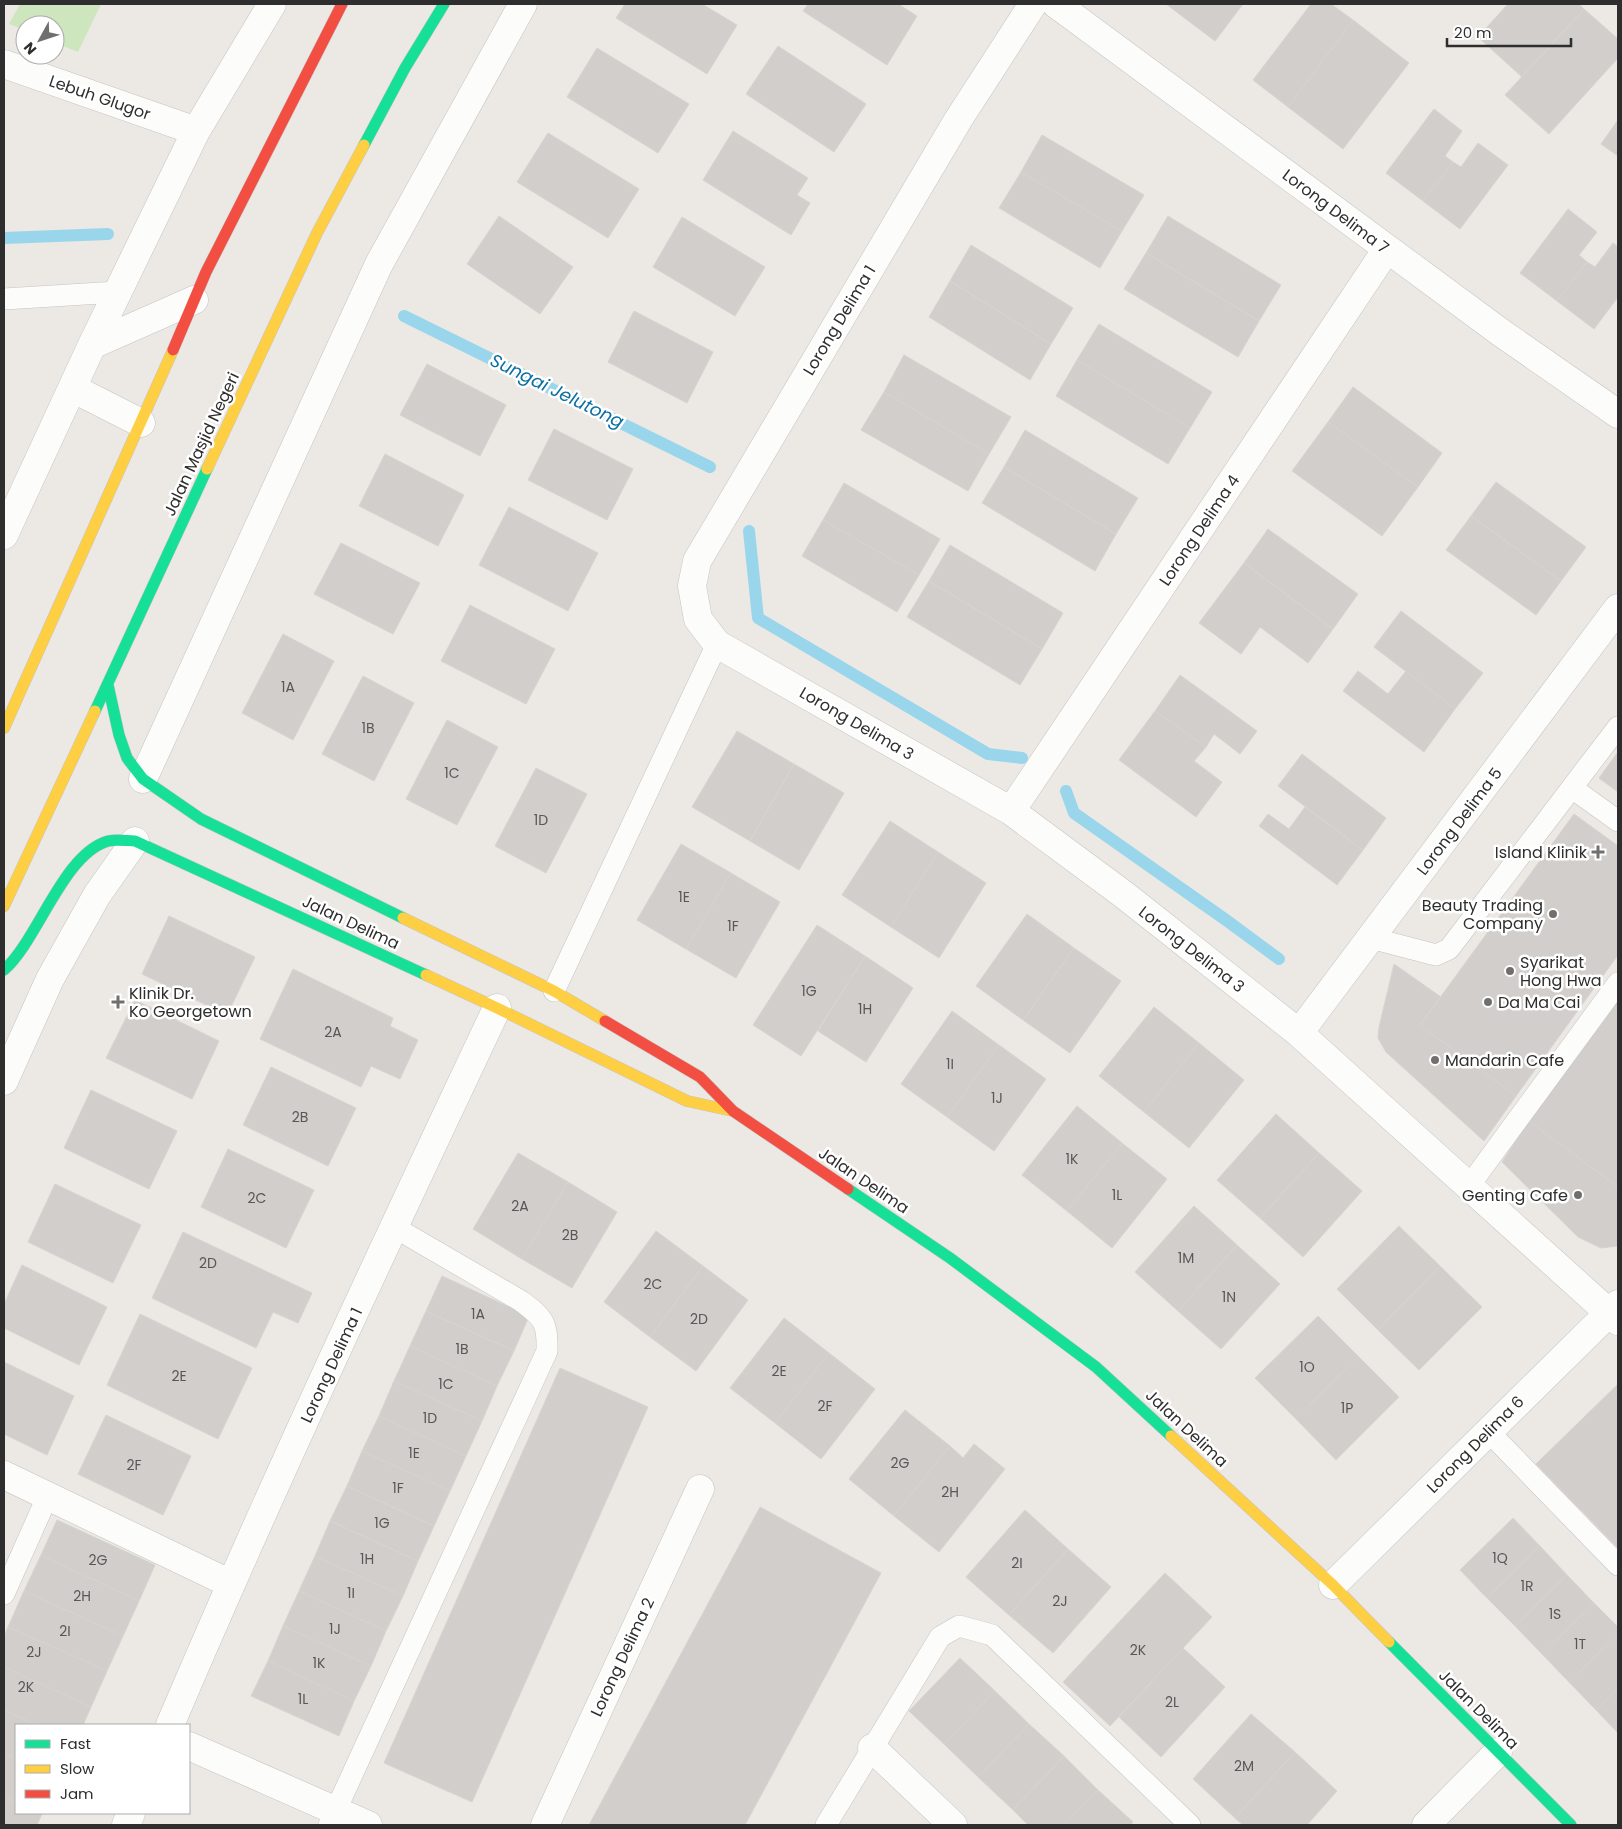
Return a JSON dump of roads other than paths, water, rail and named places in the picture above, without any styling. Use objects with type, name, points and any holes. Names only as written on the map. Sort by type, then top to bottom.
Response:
[{"type":"main road","points":[[4,728],[142,423],[194,300],[238,206],[342,4]]},
{"type":"main road","name":"Jalan Masjid Negeri","points":[[4,906],[317,233],[405,68],[444,4]]},
{"type":"main road","name":"Jalan Delima","points":[[108,685],[119,735],[127,758],[143,779],[201,819],[554,991],[700,1077],[733,1111],[950,1258],[1096,1367],[1334,1585],[1571,1825]]},
{"type":"main road","name":"Jalan Delima","points":[[4,970],[14,961],[70,870],[85,854],[106,841],[135,841],[497,1008],[686,1102],[733,1111]]},
{"type":"street","points":[[4,534],[117,292],[196,131],[272,4]]},
{"type":"street","points":[[143,779],[379,264],[524,4]]},
{"type":"street","name":"Lorong Delima 1","points":[[717,644],[698,619],[692,586],[697,561],[958,120],[1033,4]]},
{"type":"street","name":"Lorong Delima 7","points":[[1056,4],[1500,332],[1618,414]]},
{"type":"street","name":"Lebuh Glugor","points":[[4,64],[196,131]]},
{"type":"street","name":"Lorong Delima 4","points":[[1011,811],[1387,248]]},
{"type":"street","points":[[92,345],[194,300]]},
{"type":"street","points":[[72,388],[142,423]]},
{"type":"street","name":"Lorong Delima 5","points":[[1298,1033],[1618,608]]},
{"type":"street","name":"Lorong Delima 3","points":[[717,644],[1011,811],[1123,894],[1298,1033],[1469,1186],[1615,1312]]},
{"type":"street","points":[[4,1081],[50,979],[97,895],[135,841]]},
{"type":"street","name":"Lorong Delima 1","points":[[170,1724],[231,1584],[497,1008]]},
{"type":"street","name":"Lorong Delima 6","points":[[1334,1585],[1488,1431],[1615,1312]]},
{"type":"street","points":[[4,1475],[231,1584]]},
{"type":"street","name":"Lorong Delima 2","points":[[545,1825],[700,1489]]},
{"type":"street","points":[[190,1747],[332,1818],[368,1825]]},
{"type":"street","points":[[872,1748],[953,1825]]},
{"type":"street","points":[[1426,1825],[1498,1752]]},
{"type":"lane","points":[[4,299],[117,292]]},
{"type":"lane","points":[[554,991],[717,644]]},
{"type":"lane","points":[[1371,938],[1436,955],[1449,949],[1618,727]]},
{"type":"lane","points":[[1572,788],[1618,821]]},
{"type":"lane","points":[[1469,1186],[1618,983]]},
{"type":"lane","points":[[332,1818],[547,1352],[548,1333],[540,1315],[521,1301],[394,1228]]},
{"type":"lane","points":[[1488,1431],[1618,1565]]},
{"type":"lane","points":[[4,1594],[48,1495]]},
{"type":"lane","points":[[826,1825],[940,1637],[959,1626],[992,1635],[1190,1825]]},
{"type":"waterway","name":"Sungai Jelutong","points":[[4,238],[108,234]]},
{"type":"waterway","name":"Sungai Jelutong","points":[[404,316],[710,467]]},
{"type":"waterway","points":[[749,531],[758,618],[988,754],[1022,758]]},
{"type":"waterway","points":[[1066,791],[1074,813],[1279,959]]},
{"type":"place","name":"Island Klinik","points":[[1598,852]]},
{"type":"place","name":"Beauty Trading Company","points":[[1553,914]]},
{"type":"place","name":"Syarikat Hong Hwa","points":[[1510,971]]},
{"type":"place","name":"Klinik Dr. Ko Georgetown","points":[[118,1002]]},
{"type":"place","name":"Da Ma Cai","points":[[1488,1002]]},
{"type":"place","name":"Mandarin Cafe","points":[[1435,1060]]},
{"type":"place","name":"Genting Cafe","points":[[1578,1195]]}]
